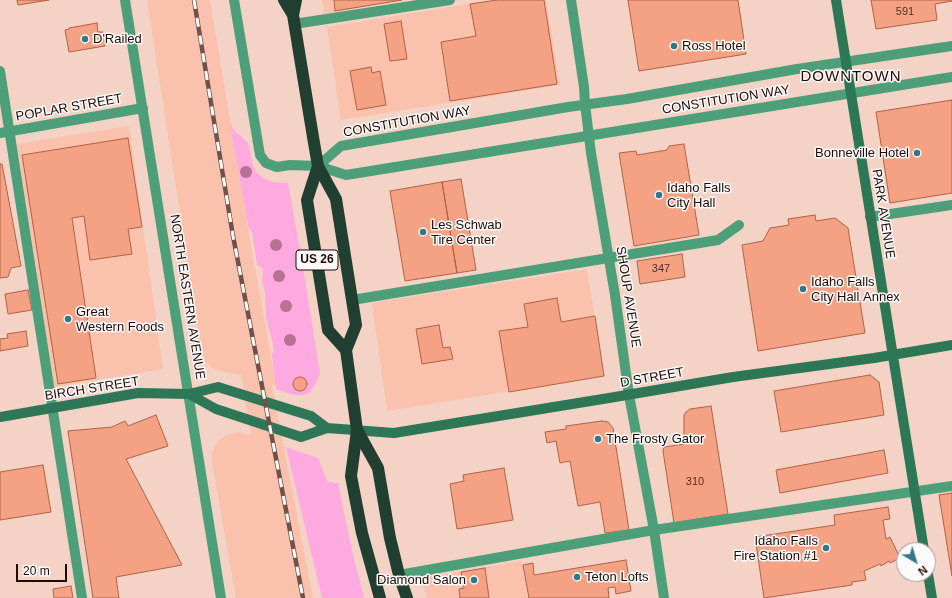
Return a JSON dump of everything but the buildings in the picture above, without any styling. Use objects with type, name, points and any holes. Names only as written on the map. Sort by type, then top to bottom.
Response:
[{"type":"highway","name":"US 26","points":[[284,0],[294,20]]},
{"type":"highway","name":"US 26","points":[[296,0],[294,20],[318,166],[336,199],[356,325],[346,350],[357,430],[351,476],[362,533],[380,598]]},
{"type":"highway","name":"US 26","points":[[318,166],[307,200],[328,330],[346,350]]},
{"type":"highway","name":"US 26","points":[[357,430],[378,468],[390,538],[399,575],[407,598]]},
{"type":"street","name":"NORTH EASTERN AVENUE","points":[[125,0],[221,598]]},
{"type":"street","points":[[234,0],[260,155],[266,163],[277,167],[290,165],[318,166]]},
{"type":"street","points":[[294,20],[450,0]]},
{"type":"street","name":"SHOUP AVENUE","points":[[571,0],[584,87],[588,135],[664,598]]},
{"type":"street","name":"PARK AVENUE","points":[[836,0],[923,542]]},
{"type":"street","name":"CONSTITUTION WAY","points":[[952,46],[846,62],[627,99],[585,104],[341,146],[318,166],[346,176],[588,135],[952,77]]},
{"type":"street","points":[[0,71],[5,132],[52,408],[82,598]]},
{"type":"street","name":"POPLAR STREET","points":[[5,132],[143,108]]},
{"type":"street","points":[[870,217],[952,204]]},
{"type":"street","points":[[352,300],[718,240],[739,225]]},
{"type":"street","name":"D STREET","points":[[357,430],[394,432],[630,395],[733,377],[893,355],[952,345]]},
{"type":"street","name":"BIRCH STREET","points":[[0,417],[138,393],[189,394],[218,387],[311,416],[326,428]]},
{"type":"street","name":"BIRCH STREET","points":[[189,394],[216,409],[301,437],[326,428],[357,430]]},
{"type":"street","points":[[399,575],[654,530],[952,486]]},
{"type":"street","points":[[929,582],[932,598]]},
{"type":"shaded area","points":[[147,0],[210,0],[245,212],[276,384],[272,386],[313,598],[236,598],[212,463],[212,453],[220,439],[226,435],[238,432],[251,435],[241,375],[214,369],[205,361],[202,355]]},
{"type":"shaded area","points":[[322,0],[406,0],[324,14]]},
{"type":"shaded area","points":[[492,0],[546,0],[560,85],[341,120],[327,27]]},
{"type":"shaded area","points":[[230,124],[248,143],[253,166],[257,173],[265,179],[273,182],[288,183],[320,374],[313,388],[309,393],[304,395],[293,395],[276,389],[272,355],[274,349],[266,317],[265,291],[262,282],[263,272],[262,268],[257,265],[252,232],[248,226]]},
{"type":"shaded area","points":[[129,126],[163,369],[54,387],[17,144]]},
{"type":"shaded area","points":[[587,269],[604,376],[387,411],[372,303]]},
{"type":"shaded area","points":[[286,447],[318,458],[328,483],[328,481],[338,483],[352,551],[364,598],[322,598]]},
{"type":"shaded area","points":[[522,561],[528,598],[427,598],[421,578]]},
{"type":"railway","points":[[194,0],[233,236],[303,598]]},
{"type":"place","name":"D'Railed","points":[[85,39]]},
{"type":"place","name":"Ross Hotel","points":[[674,46]]},
{"type":"place","name":"Bonneville Hotel","points":[[917,153]]},
{"type":"place","name":"Idaho Falls City Hall","points":[[659,195]]},
{"type":"place","name":"Les Schwab Tire Center","points":[[423,232]]},
{"type":"place","name":"Idaho Falls City Hall Annex","points":[[803,289]]},
{"type":"place","name":"Great Western Foods","points":[[68,319]]},
{"type":"place","name":"The Frosty Gator","points":[[598,439]]},
{"type":"place","name":"Idaho Falls Fire Station #1","points":[[826,548]]},
{"type":"place","name":"Teton Lofts","points":[[577,577]]},
{"type":"place","name":"Diamond Salon","points":[[474,580]]},
{"type":"district","name":"DOWNTOWN","points":[[851,77]]}]
